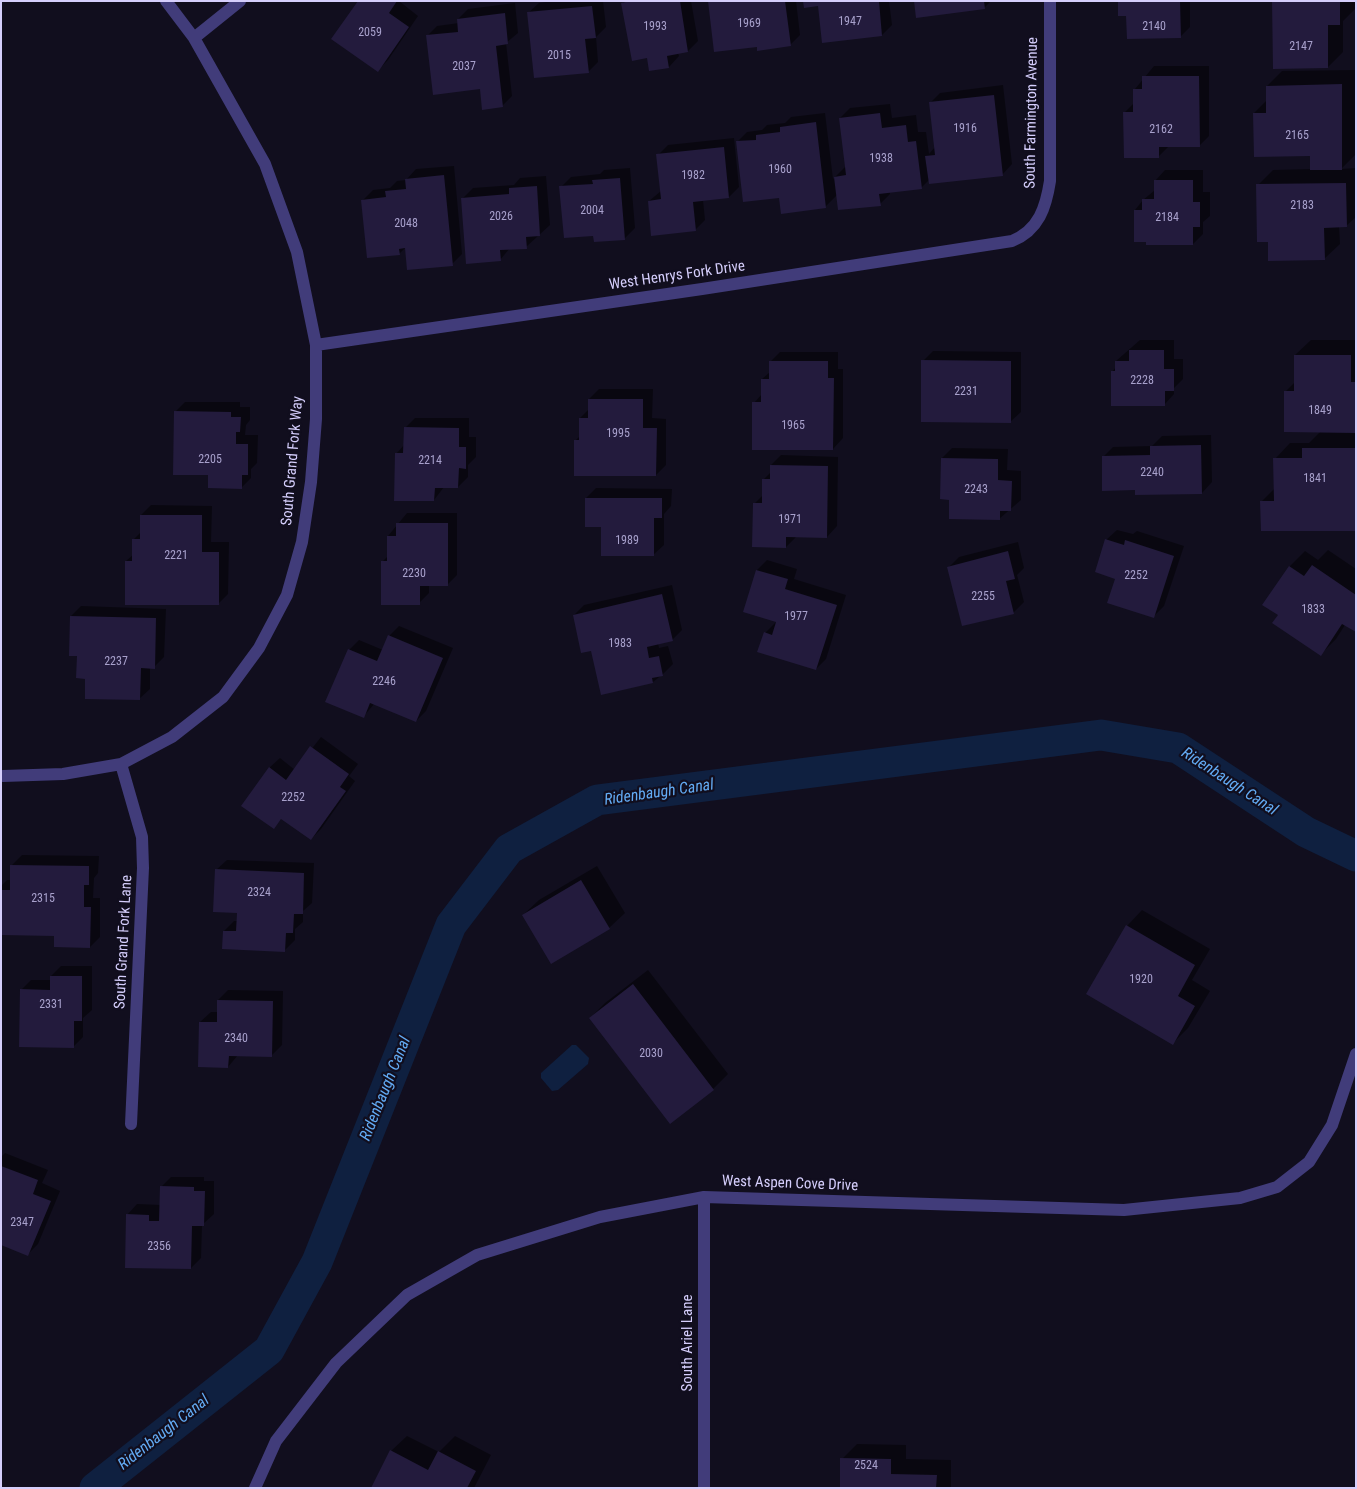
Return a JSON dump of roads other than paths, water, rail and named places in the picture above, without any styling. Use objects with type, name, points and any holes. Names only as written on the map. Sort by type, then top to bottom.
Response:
[{"type":"street","name":"South Grand Fork Way","points":[[3,776],[62,774],[121,764],[172,737],[223,697],[259,648],[287,596],[302,542],[311,482],[316,419],[316,345],[297,252],[265,164],[194,38],[166,1]]},
{"type":"street","points":[[194,38],[240,1]]},
{"type":"street","name":"South Farmington Avenue","points":[[1036,224],[1046,203],[1050,181],[1050,1]]},
{"type":"street","name":"West Henrys Fork Drive","points":[[316,345],[1012,241],[1024,236],[1036,224]]},
{"type":"street","name":"South Grand Fork Lane","points":[[121,764],[142,837],[144,868],[131,1124]]},
{"type":"street","name":"West Aspen Cove Drive","points":[[255,1488],[276,1441],[330,1371],[407,1295],[477,1255],[600,1216],[704,1198],[1124,1210],[1240,1198],[1277,1187],[1309,1162],[1332,1125],[1356,1054]]},
{"type":"street","name":"South Ariel Lane","points":[[704,1198],[704,1488]]},
{"type":"water","points":[[572,1045],[576,1045],[589,1058],[588,1064],[558,1090],[552,1091],[541,1078],[541,1073]]},
{"type":"waterway","name":"Ridenbaugh Canal","points":[[95,1488],[269,1350],[317,1262],[451,925],[509,849],[597,800],[1101,735],[1178,748],[1306,832],[1356,856]]}]
